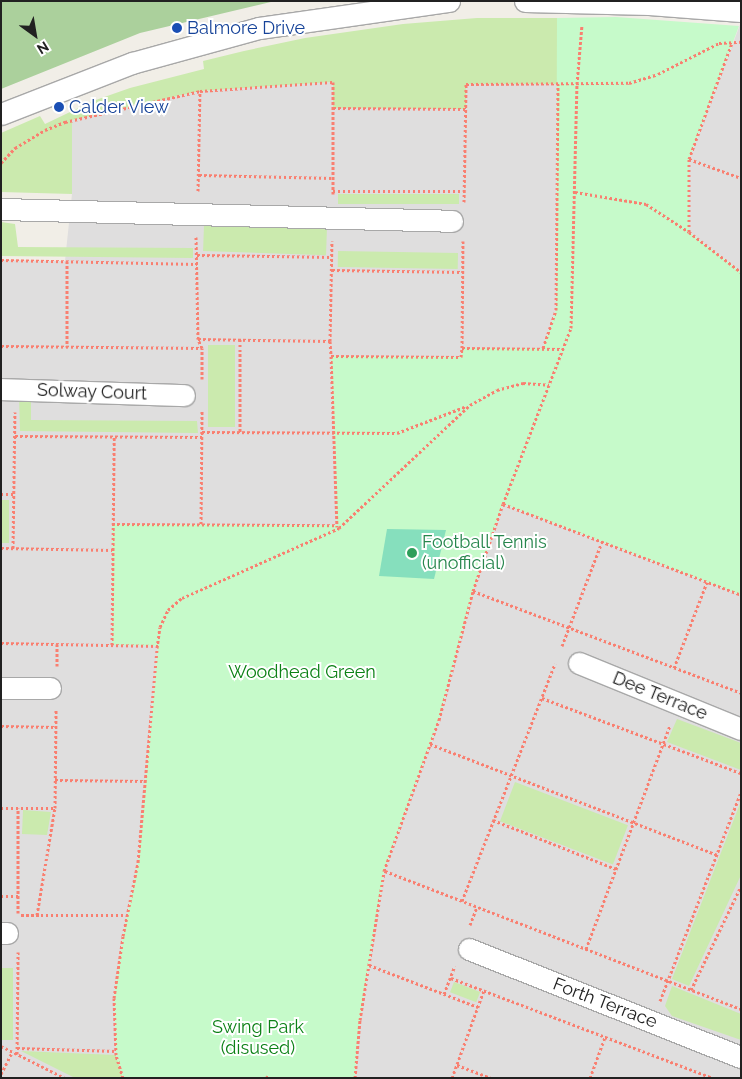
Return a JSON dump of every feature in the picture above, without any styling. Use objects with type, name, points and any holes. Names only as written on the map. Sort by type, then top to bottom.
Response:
[{"type":"street","points":[[1,114],[132,63],[259,28],[393,5],[449,1]]},
{"type":"street","points":[[525,1],[650,4],[741,11]]},
{"type":"street","points":[[1,209],[460,222]]},
{"type":"street","name":"Solway Court","points":[[8,389],[196,395]]},
{"type":"street","name":"Dee Terrace","points":[[578,663],[741,729]]},
{"type":"street","points":[[1,688],[54,689]]},
{"type":"street","name":"Forth Terrace","points":[[469,950],[741,1057]]},
{"type":"path","points":[[355,1078],[360,1020],[384,871],[439,720],[473,592],[503,504],[571,328],[577,84],[582,25]]},
{"type":"path","points":[[689,232],[689,159],[732,42]]},
{"type":"path","points":[[331,356],[461,357],[463,272],[460,222],[464,191],[466,84],[629,83],[658,74],[718,43],[741,42]]},
{"type":"path","points":[[1,163],[15,148],[45,130],[65,122],[200,91],[334,82],[330,340],[337,527]]},
{"type":"path","points":[[543,348],[556,310],[558,84]]},
{"type":"path","points":[[200,91],[199,175],[196,215],[198,339],[202,348],[196,395],[202,432],[201,524]]},
{"type":"path","points":[[333,108],[466,110]]},
{"type":"path","points":[[689,159],[741,178]]},
{"type":"path","points":[[199,175],[333,178]]},
{"type":"path","points":[[333,191],[464,191]]},
{"type":"path","points":[[575,192],[646,204],[689,232],[741,272]]},
{"type":"path","points":[[197,256],[332,257]]},
{"type":"path","points":[[1,260],[197,264]]},
{"type":"path","points":[[67,261],[67,346]]},
{"type":"path","points":[[332,270],[463,272]]},
{"type":"path","points":[[198,339],[330,340]]},
{"type":"path","points":[[240,339],[240,432]]},
{"type":"path","points":[[1,346],[202,348]]},
{"type":"path","points":[[462,348],[564,349]]},
{"type":"path","points":[[202,432],[397,433],[470,405],[497,390],[523,383],[549,385]]},
{"type":"path","points":[[8,389],[15,436],[13,548]]},
{"type":"path","points":[[123,1078],[116,1051],[114,998],[127,915],[138,862],[160,627],[168,610],[182,598],[337,527],[470,405]]},
{"type":"path","points":[[15,436],[202,438]]},
{"type":"path","points":[[112,645],[114,437]]},
{"type":"path","points":[[1,494],[14,494]]},
{"type":"path","points":[[503,504],[741,595]]},
{"type":"path","points":[[112,524],[337,527]]},
{"type":"path","points":[[559,654],[602,542]]},
{"type":"path","points":[[1,548],[112,550]]},
{"type":"path","points":[[674,668],[707,582]]},
{"type":"path","points":[[473,592],[741,693]]},
{"type":"path","points":[[1,643],[158,646]]},
{"type":"path","points":[[37,915],[55,808],[56,726],[54,689],[57,644]]},
{"type":"path","points":[[462,901],[556,663]]},
{"type":"path","points":[[542,698],[741,773]]},
{"type":"path","points":[[586,949],[678,703]]},
{"type":"path","points":[[1,726],[56,726]]},
{"type":"path","points":[[430,744],[717,854]]},
{"type":"path","points":[[56,780],[145,781]]},
{"type":"path","points":[[653,1022],[741,792]]},
{"type":"path","points":[[1,808],[55,808]]},
{"type":"path","points":[[493,820],[616,869]]},
{"type":"path","points":[[384,871],[741,1009]]},
{"type":"path","points":[[691,990],[741,886]]},
{"type":"path","points":[[1,896],[18,896]]},
{"type":"path","points":[[9,927],[37,915],[127,915]]},
{"type":"path","points":[[369,964],[478,1007]]},
{"type":"path","points":[[450,978],[713,1078]]},
{"type":"path","points":[[452,1078],[484,990]]},
{"type":"path","points":[[590,1078],[605,1037]]},
{"type":"path","points":[[1,1046],[65,1078]]},
{"type":"path","points":[[17,1048],[116,1051]]},
{"type":"path","points":[[1,1074],[12,1052]]},
{"type":"path","points":[[457,1065],[491,1078]]},
{"type":"shaded area","points":[[741,22],[741,272],[689,232],[689,159]]},
{"type":"shaded area","points":[[333,82],[334,108],[465,109],[466,84],[558,84],[556,310],[543,348],[462,348],[461,357],[332,356],[337,525],[112,524],[158,646],[138,862],[123,936],[114,998],[116,1055],[123,1078],[1,1078],[1,260],[65,261],[72,194],[71,120],[200,91]]},
{"type":"shaded area","points":[[503,504],[741,595],[741,1078],[355,1078],[360,1020],[384,871],[439,720],[473,591]]},
{"type":"green space","points":[[1,1],[275,1],[140,33],[1,89]]},
{"type":"green space","name":"Woodhead Green","points":[[616,17],[739,26],[689,159],[689,232],[741,272],[741,595],[503,504],[473,591],[439,720],[384,871],[360,1020],[355,1078],[123,1078],[116,1055],[114,998],[123,936],[138,862],[158,646],[112,645],[112,524],[337,525],[331,356],[461,357],[462,348],[543,348],[556,310],[557,18]]},
{"type":"green space","points":[[477,18],[557,18],[558,84],[466,84],[466,109],[333,108],[333,82],[200,91],[72,120],[72,194],[1,192],[1,133],[40,116],[45,124],[93,101],[130,88],[204,69],[203,61],[244,51],[305,38],[403,24]]},
{"type":"green space","points":[[338,194],[459,194],[459,204],[338,204]]},
{"type":"green space","points":[[1,222],[15,224],[18,247],[193,248],[193,258],[1,256]]},
{"type":"green space","points":[[204,225],[327,229],[326,255],[203,251]]},
{"type":"green space","points":[[338,251],[458,253],[458,269],[338,267]]},
{"type":"green space","points":[[208,345],[235,345],[235,427],[208,427]]},
{"type":"green space","points":[[19,397],[31,398],[31,420],[197,421],[198,433],[20,431]]},
{"type":"green space","points":[[1,500],[9,500],[9,543],[1,543]]},
{"type":"green space","name":"Football Tennis (unofficial)","points":[[387,529],[446,530],[434,579],[379,576]]},
{"type":"green space","points":[[677,719],[741,743],[741,770],[667,742]]},
{"type":"green space","points":[[515,782],[628,825],[613,865],[500,821]]},
{"type":"green space","points":[[741,801],[741,875],[689,986],[672,979]]},
{"type":"green space","points":[[23,810],[51,812],[47,835],[22,834]]},
{"type":"green space","points":[[1,968],[13,968],[13,1040],[1,1040]]},
{"type":"green space","points":[[454,982],[480,992],[476,1002],[450,992]]},
{"type":"green space","points":[[672,986],[741,1014],[741,1040],[672,1016],[665,1006]]},
{"type":"green space","points":[[21,1051],[116,1055],[123,1078],[75,1078]]},
{"type":"place","name":"Balmore Drive","points":[[177,28]]},
{"type":"place","name":"Calder View","points":[[59,107]]},
{"type":"place","name":"Football Tennis (unofficial)","points":[[412,553]]},
{"type":"park label","name":"Swing Park (disused)","points":[[258,1038]]}]
